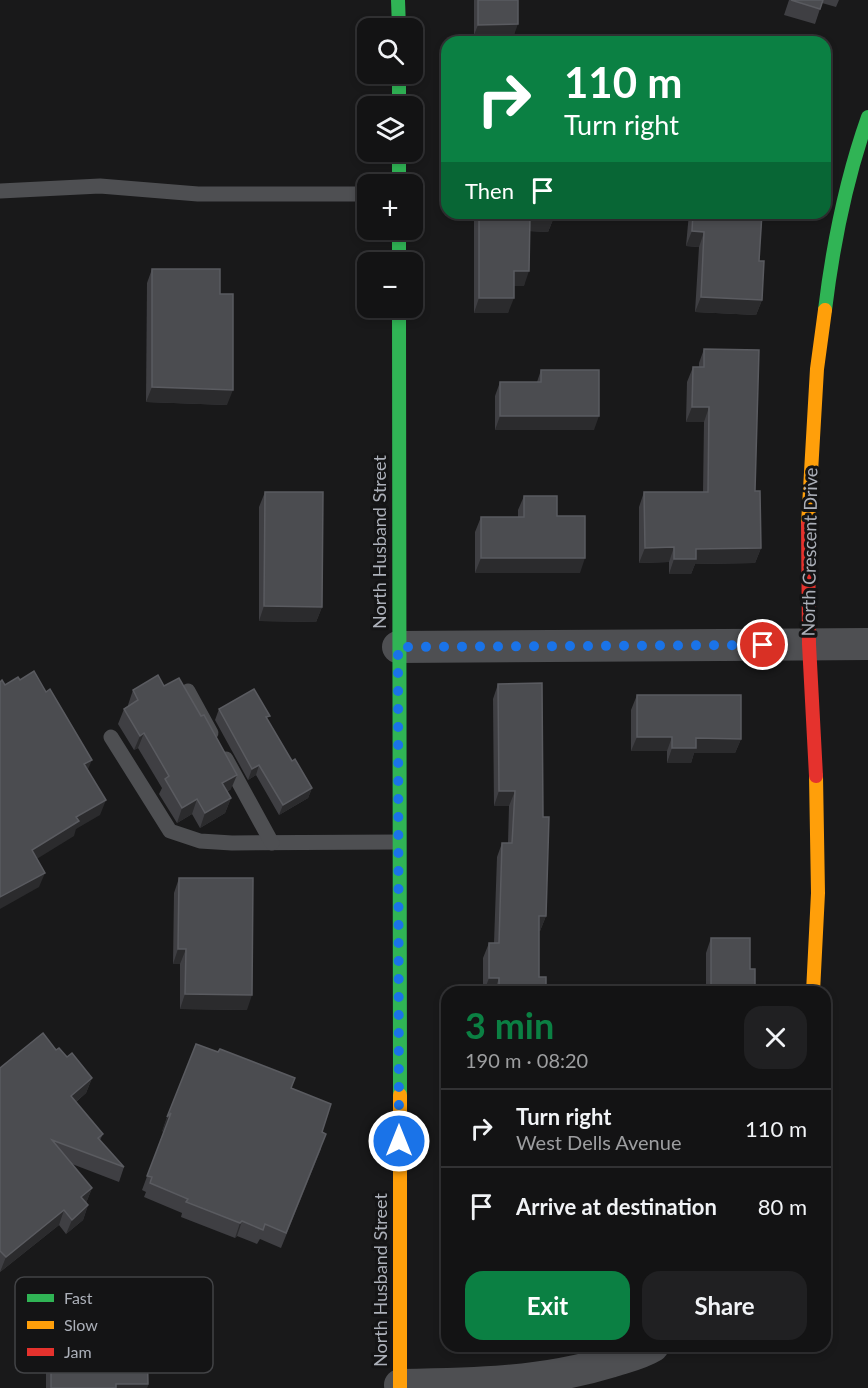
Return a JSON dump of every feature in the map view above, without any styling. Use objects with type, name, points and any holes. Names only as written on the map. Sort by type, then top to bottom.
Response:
[{"type":"street","points":[[398,0],[399,18]]},
{"type":"street","name":"North Crescent Drive","points":[[813,986],[818,893],[816,744],[809,644],[808,531],[817,369],[831,261],[854,156],[868,117]]},
{"type":"street","name":"North Husband Street","points":[[399,318],[400,1387]]},
{"type":"street","points":[[398,647],[868,644]]},
{"type":"street","points":[[400,1387],[531,1380],[586,1370],[641,1352]]},
{"type":"lane","points":[[0,191],[100,186],[198,194],[357,194]]},
{"type":"lane","points":[[188,691],[272,843]]},
{"type":"lane","points":[[111,737],[170,831],[200,841],[398,842]]},
{"type":"building","points":[[478,0],[518,0],[518,24],[478,25]]},
{"type":"building","points":[[791,0],[823,0],[820,9]]},
{"type":"building","points":[[479,219],[530,219],[529,271],[514,271],[514,298],[479,298]]},
{"type":"building","points":[[693,219],[762,219],[759,261],[764,261],[762,300],[701,297],[704,232],[692,231]]},
{"type":"building","points":[[152,269],[220,269],[220,294],[233,294],[233,390],[152,387]]},
{"type":"building","points":[[704,349],[759,350],[755,491],[760,491],[761,548],[696,549],[696,559],[674,559],[674,547],[645,548],[644,492],[708,492],[709,407],[692,407],[693,367],[704,367]]},
{"type":"building","points":[[541,370],[599,370],[599,416],[500,416],[500,382],[541,382]]},
{"type":"building","points":[[265,492],[323,492],[322,607],[264,606]]},
{"type":"building","points":[[524,496],[557,496],[557,516],[585,516],[585,558],[481,558],[481,517],[524,517]]},
{"type":"building","points":[[34,671],[46,692],[50,689],[92,760],[84,764],[106,800],[76,817],[79,821],[32,850],[45,873],[0,897],[0,682],[2,680],[5,685],[18,677],[20,680]]},
{"type":"building","points":[[158,675],[164,686],[179,678],[201,716],[204,715],[237,775],[222,783],[231,798],[205,813],[197,799],[182,808],[165,779],[169,776],[144,733],[140,736],[124,709],[138,700],[133,690]]},
{"type":"building","points":[[542,683],[543,817],[549,817],[546,916],[539,916],[539,977],[546,977],[546,986],[499,986],[499,978],[489,978],[489,943],[499,943],[502,843],[512,843],[515,791],[499,791],[498,684]]},
{"type":"building","points":[[254,689],[270,716],[266,717],[292,761],[295,759],[312,788],[283,805],[259,765],[252,769],[219,709]]},
{"type":"building","points":[[637,695],[741,695],[741,739],[696,738],[696,748],[672,748],[672,737],[637,737]]},
{"type":"building","points":[[179,878],[253,878],[252,995],[185,994],[186,949],[178,949]]},
{"type":"building","points":[[711,938],[750,938],[750,969],[755,969],[755,986],[711,986]]},
{"type":"building","points":[[43,1033],[56,1050],[59,1048],[67,1057],[72,1053],[92,1078],[71,1096],[103,1134],[98,1138],[124,1167],[52,1140],[92,1188],[81,1197],[88,1205],[72,1220],[64,1210],[6,1257],[0,1251],[0,1068]]},
{"type":"building","points":[[196,1044],[218,1052],[220,1049],[295,1078],[291,1088],[331,1104],[322,1132],[326,1134],[286,1233],[265,1224],[263,1230],[242,1221],[240,1223],[186,1202],[188,1199],[150,1183],[152,1177],[147,1176]]},
{"type":"building","points":[[51,1373],[148,1373],[148,1384],[116,1384],[116,1388],[51,1388]]},
{"type":"traffic: fast","points":[[398,0],[399,18]]},
{"type":"traffic: fast","points":[[399,84],[399,96]]},
{"type":"traffic: fast","points":[[825,310],[841,212],[868,117]]},
{"type":"traffic: fast","points":[[399,162],[399,174]]},
{"type":"traffic: fast","points":[[399,240],[399,252]]},
{"type":"traffic: fast","points":[[399,318],[400,1095]]},
{"type":"traffic: slow","points":[[808,524],[817,369],[825,310]]},
{"type":"traffic: slow","points":[[813,986],[818,893],[816,776]]},
{"type":"traffic: slow","points":[[400,1095],[400,1388]]},
{"type":"traffic: jam","points":[[808,524],[809,644],[816,776]]},
{"type":"route","points":[[399,1141],[398,647],[763,645]]}]
